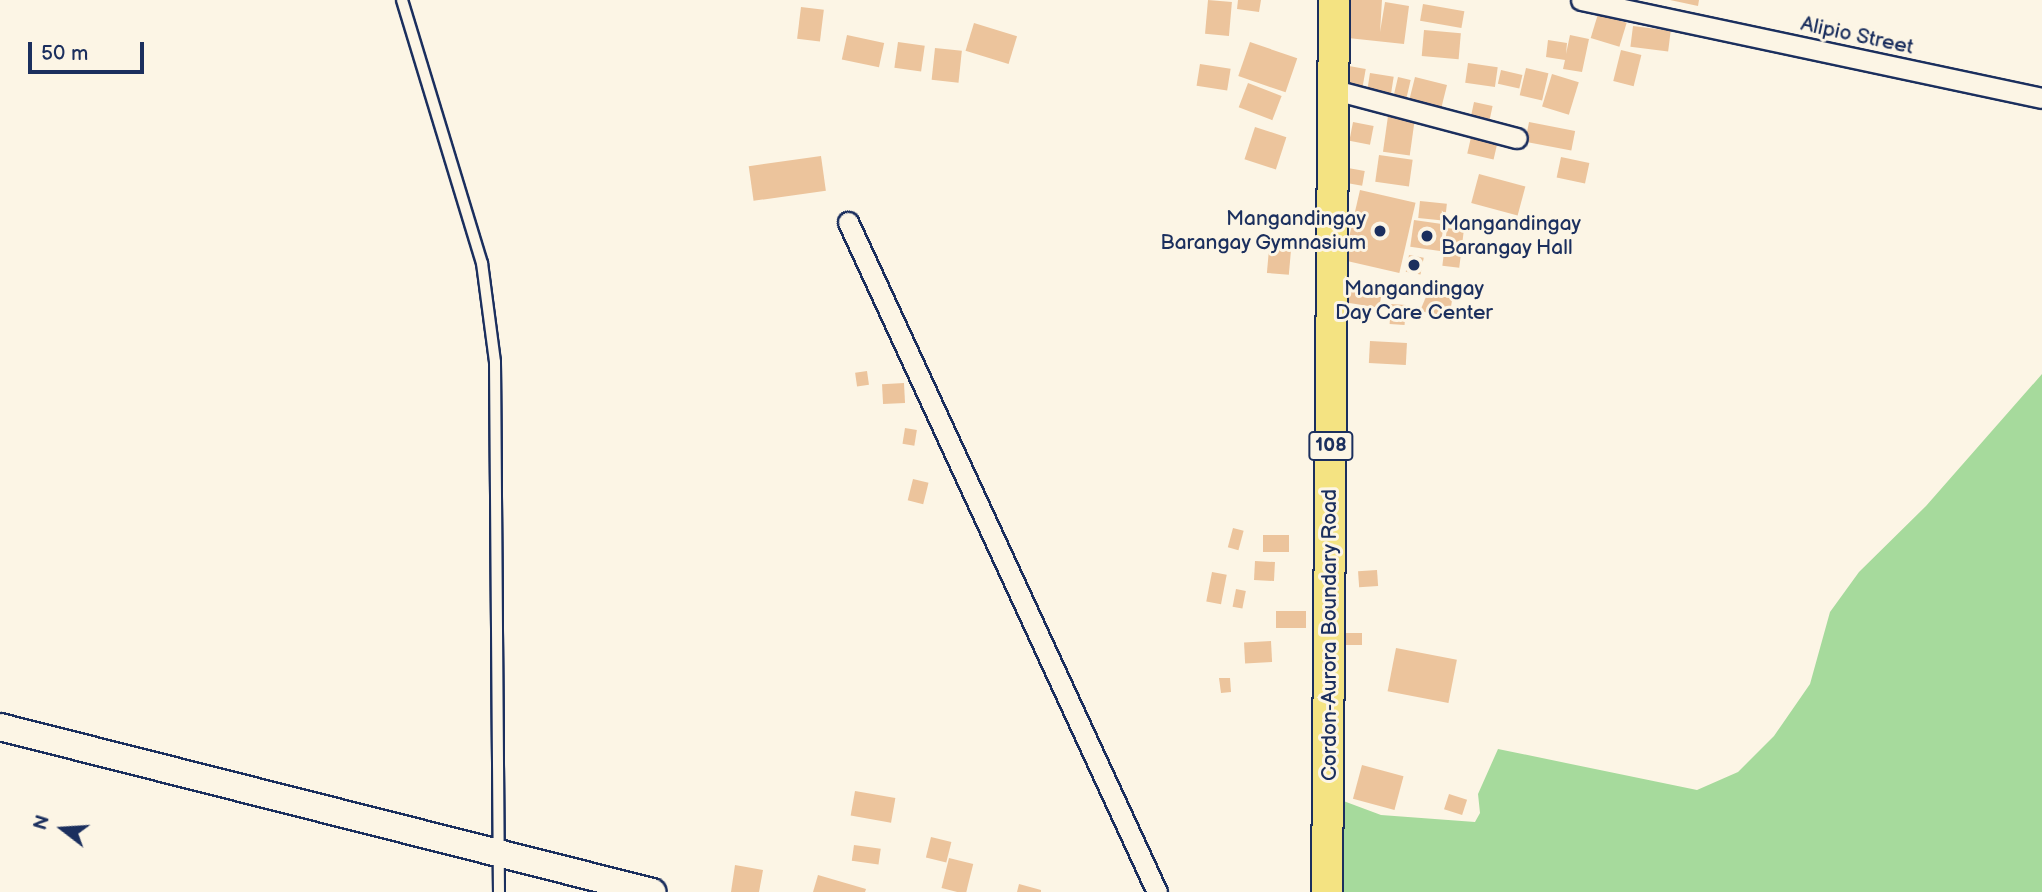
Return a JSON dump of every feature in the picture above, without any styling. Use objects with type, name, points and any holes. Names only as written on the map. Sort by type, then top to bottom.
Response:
[{"type":"main road","name":"Cordon-Aurora Boundary Road","points":[[1327,892],[1331,89],[1334,0]]},
{"type":"street","name":"Alipio Street","points":[[1581,0],[2042,98]]},
{"type":"street","points":[[1331,89],[1517,138]]},
{"type":"street","points":[[848,222],[1157,892]]},
{"type":"street","points":[[0,727],[652,892]]},
{"type":"lane","points":[[402,0],[481,263],[495,362],[499,892]]},
{"type":"green space","points":[[2042,374],[2042,892],[1327,892],[1330,796],[1381,815],[1475,822],[1480,813],[1478,794],[1498,749],[1697,790],[1738,772],[1774,736],[1810,684],[1830,612],[1859,572],[1926,506]]},
{"type":"building","points":[[1208,0],[1232,2],[1229,36],[1205,34]]},
{"type":"building","points":[[1238,0],[1261,0],[1259,12],[1237,9]]},
{"type":"building","points":[[1351,0],[1382,0],[1380,32],[1385,2],[1409,6],[1404,44],[1348,38]]},
{"type":"building","points":[[1670,0],[1699,0],[1698,6]]},
{"type":"building","points":[[1423,4],[1464,11],[1461,28],[1420,21]]},
{"type":"building","points":[[801,7],[824,10],[820,42],[797,39]]},
{"type":"building","points":[[1598,14],[1627,23],[1619,47],[1591,38]]},
{"type":"building","points":[[974,23],[1017,36],[1009,64],[966,51]]},
{"type":"building","points":[[1633,26],[1671,31],[1668,51],[1630,47]]},
{"type":"building","points":[[1424,30],[1461,33],[1459,59],[1422,56]]},
{"type":"building","points":[[847,35],[884,43],[879,67],[842,59]]},
{"type":"building","points":[[1570,35],[1589,39],[1582,72],[1563,69],[1565,60],[1546,57],[1548,40],[1567,43],[1566,54]]},
{"type":"building","points":[[898,42],[925,46],[921,72],[894,68]]},
{"type":"building","points":[[1250,42],[1297,58],[1286,92],[1238,76]]},
{"type":"building","points":[[935,48],[962,51],[959,83],[932,80]]},
{"type":"building","points":[[1621,50],[1641,55],[1634,86],[1613,81]]},
{"type":"building","points":[[1468,63],[1498,67],[1495,87],[1465,83]]},
{"type":"building","points":[[1200,64],[1231,69],[1227,91],[1197,86]]},
{"type":"building","points":[[1349,66],[1366,69],[1362,93],[1345,90]]},
{"type":"building","points":[[1526,68],[1548,73],[1542,100],[1520,95]]},
{"type":"building","points":[[1501,70],[1522,75],[1519,89],[1498,84]]},
{"type":"building","points":[[1370,73],[1394,77],[1390,98],[1367,95]]},
{"type":"building","points":[[1552,74],[1579,82],[1569,115],[1542,107]]},
{"type":"building","points":[[1398,77],[1411,80],[1406,101],[1393,98]]},
{"type":"building","points":[[1415,77],[1447,85],[1441,110],[1409,102]]},
{"type":"building","points":[[1248,83],[1282,96],[1272,120],[1239,107]]},
{"type":"building","points":[[1474,102],[1493,106],[1488,127],[1469,124]]},
{"type":"building","points":[[1388,116],[1415,120],[1410,155],[1383,152]]},
{"type":"building","points":[[1353,122],[1374,126],[1370,145],[1349,141]]},
{"type":"building","points":[[1529,122],[1575,131],[1571,151],[1525,142]]},
{"type":"building","points":[[1255,127],[1286,137],[1276,170],[1244,159]]},
{"type":"building","points":[[1472,133],[1498,139],[1494,160],[1467,153]]},
{"type":"building","points":[[1379,155],[1413,160],[1409,186],[1375,182]]},
{"type":"building","points":[[821,156],[826,191],[754,201],[749,166]]},
{"type":"building","points":[[1561,157],[1589,163],[1585,184],[1557,178]]},
{"type":"building","points":[[1348,168],[1365,171],[1362,186],[1345,183]]},
{"type":"building","points":[[1479,174],[1525,186],[1518,215],[1471,203]]},
{"type":"building","name":"Mangandingay Barangay Gymnasium","points":[[1360,190],[1416,203],[1399,273],[1344,260]]},
{"type":"building","points":[[1420,201],[1447,204],[1445,221],[1418,218]]},
{"type":"building","name":"Mangandingay Barangay Hall","points":[[1414,220],[1444,224],[1440,251],[1410,247]]},
{"type":"building","points":[[1447,228],[1464,230],[1459,268],[1442,266]]},
{"type":"building","points":[[1269,249],[1291,251],[1289,275],[1267,273]]},
{"type":"building","name":"Mangandingay Day Care Center","points":[[1409,255],[1424,258],[1420,275],[1406,272]]},
{"type":"building","points":[[1351,282],[1383,287],[1379,308],[1348,303]]},
{"type":"building","points":[[1431,285],[1454,290],[1449,317],[1420,311]]},
{"type":"building","points":[[1391,304],[1406,305],[1405,325],[1390,324]]},
{"type":"building","points":[[1370,341],[1407,343],[1406,365],[1369,363]]},
{"type":"building","points":[[867,371],[869,385],[857,387],[855,373]]},
{"type":"building","points":[[904,383],[905,403],[883,404],[882,384]]},
{"type":"building","points":[[905,428],[917,430],[914,446],[902,444]]},
{"type":"building","points":[[913,479],[929,483],[923,504],[908,500]]},
{"type":"building","points":[[1233,528],[1244,531],[1238,550],[1228,547]]},
{"type":"building","points":[[1263,535],[1289,535],[1289,552],[1263,552]]},
{"type":"building","points":[[1255,561],[1275,562],[1274,581],[1254,580]]},
{"type":"building","points":[[1377,570],[1378,586],[1359,587],[1358,571]]},
{"type":"building","points":[[1212,572],[1227,575],[1221,604],[1206,601]]},
{"type":"building","points":[[1236,589],[1246,591],[1242,609],[1233,607]]},
{"type":"building","points":[[1276,611],[1306,611],[1306,628],[1276,628]]},
{"type":"building","points":[[1343,633],[1362,633],[1362,645],[1343,645]]},
{"type":"building","points":[[1271,641],[1272,662],[1245,663],[1244,642]]},
{"type":"building","points":[[1396,648],[1457,660],[1448,703],[1388,691]]},
{"type":"building","points":[[1219,678],[1230,678],[1231,692],[1221,693]]},
{"type":"building","points":[[1362,765],[1404,776],[1394,810],[1353,799]]},
{"type":"building","points":[[855,791],[895,798],[891,823],[851,816]]},
{"type":"building","points":[[1449,794],[1467,800],[1462,815],[1444,809]]},
{"type":"building","points":[[931,837],[951,842],[946,862],[926,857]]},
{"type":"building","points":[[854,845],[881,849],[879,865],[852,861]]},
{"type":"building","points":[[949,858],[973,864],[966,892],[942,888]]},
{"type":"building","points":[[735,865],[763,870],[759,892],[731,892]]},
{"type":"building","points":[[818,875],[866,889],[865,892],[813,892]]},
{"type":"building","points":[[1019,884],[1041,890],[1041,892],[1017,892]]},
{"type":"place","name":"Mangandingay Barangay Gymnasium","points":[[1380,231]]},
{"type":"place","name":"Mangandingay Barangay Hall","points":[[1427,236]]},
{"type":"place","name":"Mangandingay Day Care Center","points":[[1414,265]]}]
